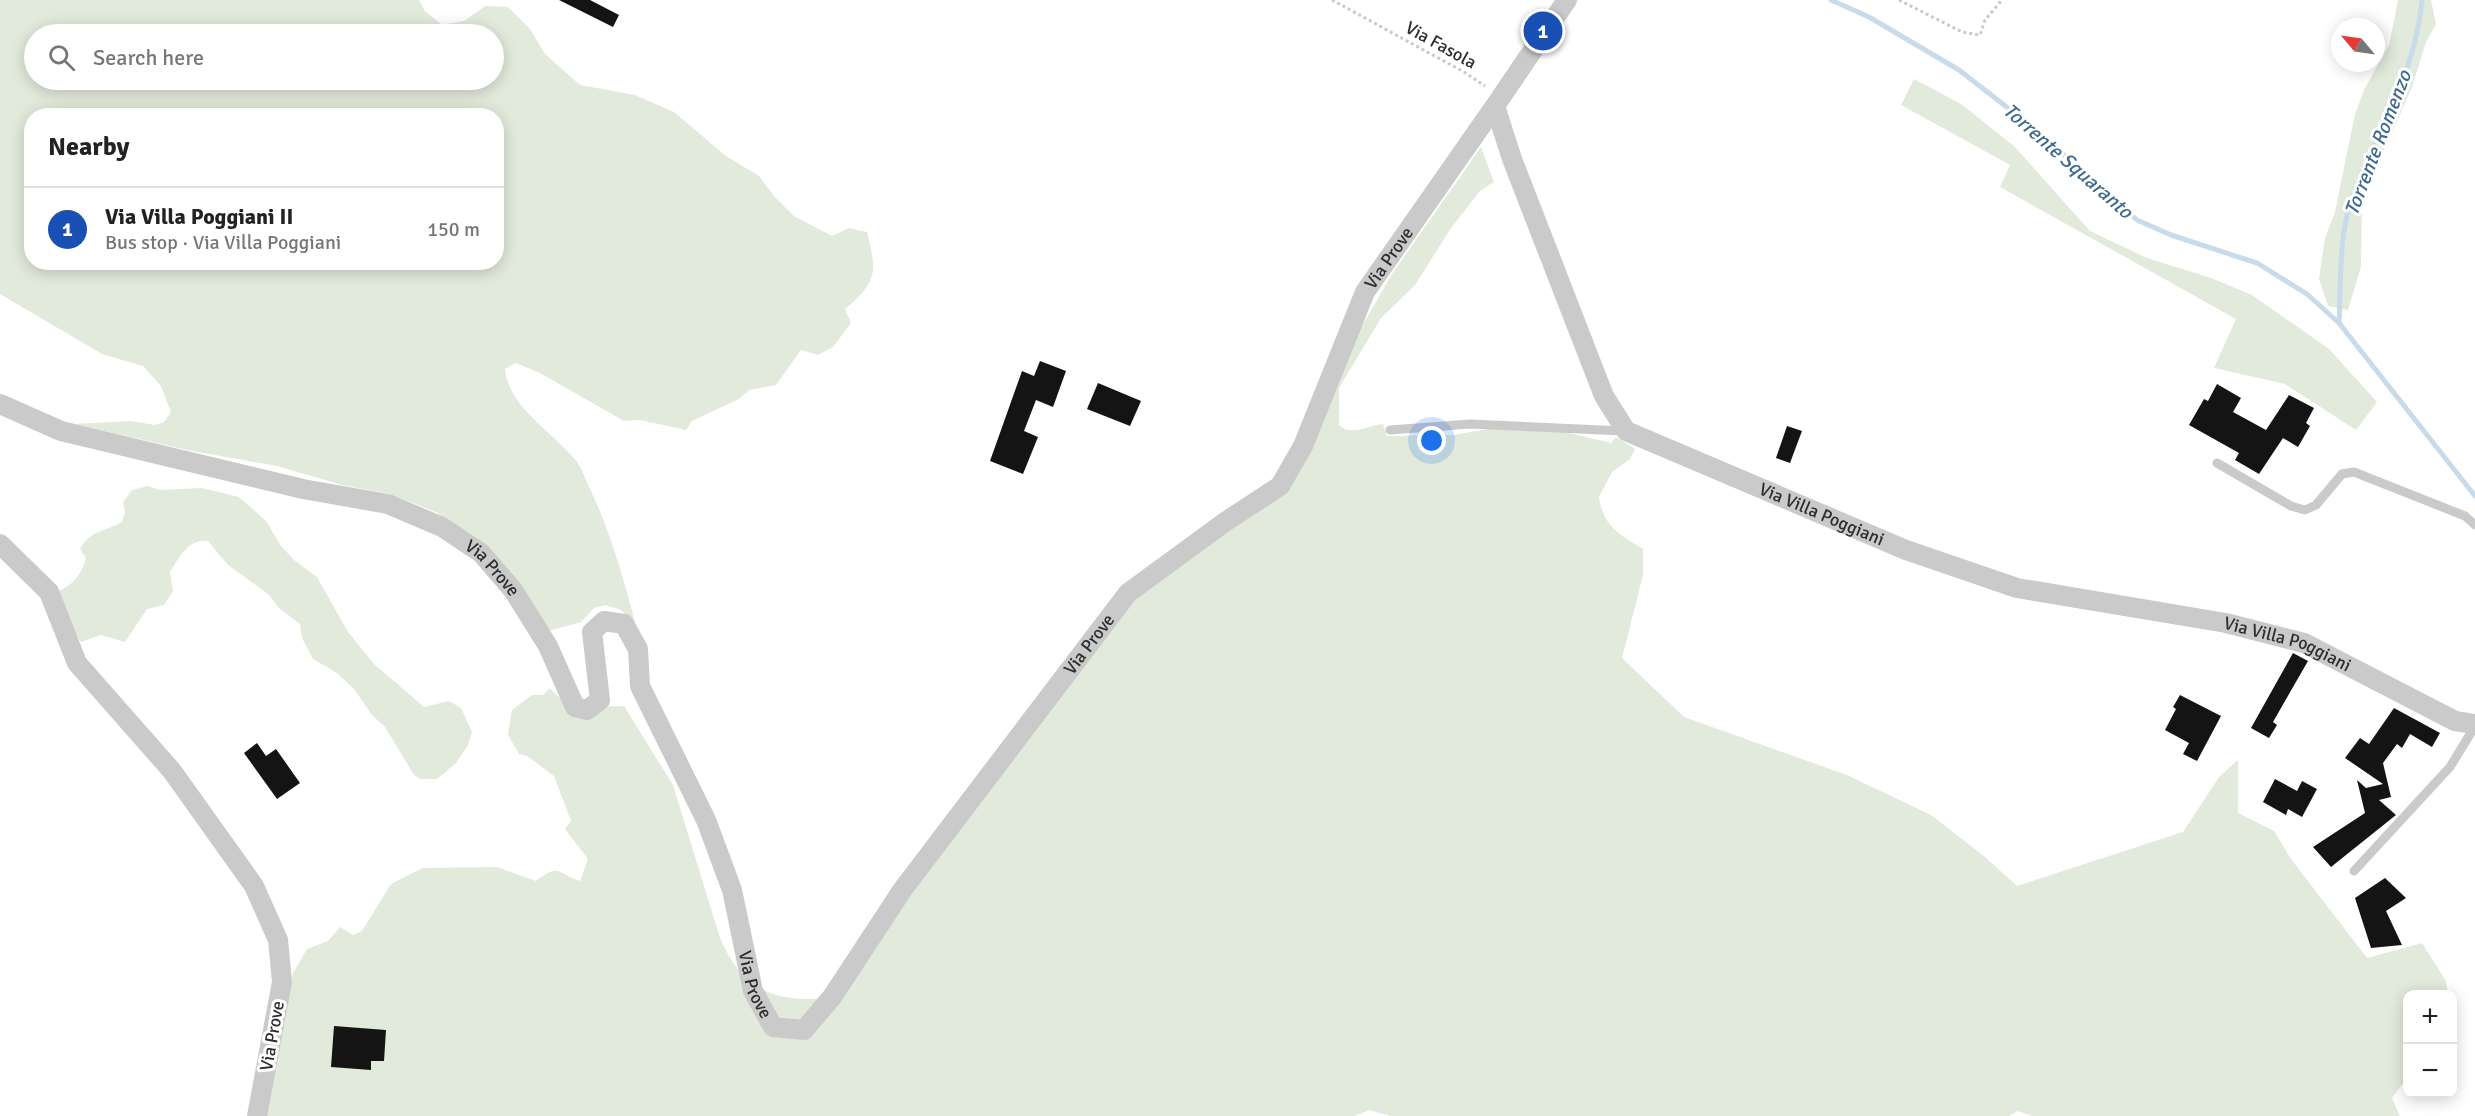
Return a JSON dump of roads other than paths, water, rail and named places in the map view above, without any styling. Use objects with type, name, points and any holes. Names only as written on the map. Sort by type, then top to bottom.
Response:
[{"type":"street","points":[[1568,0],[1495,106],[1512,159],[1604,396],[1626,431]]},
{"type":"street","name":"Via Prove","points":[[0,404],[61,431],[303,489],[388,504],[442,527],[481,553],[513,590],[548,646],[575,708],[587,710],[600,700],[592,632],[604,621],[624,624],[638,649],[640,686],[706,820],[732,890],[753,991],[773,1028],[804,1030],[832,997],[903,889],[1128,593],[1225,522],[1280,486],[1303,446],[1365,292],[1495,106]]},
{"type":"street","name":"Via Villa Poggiani","points":[[1626,431],[1906,550],[2017,588],[2226,622],[2304,643],[2455,721],[2475,725]]},
{"type":"street","name":"Via Prove","points":[[0,544],[49,592],[77,663],[172,771],[254,886],[278,940],[282,982],[257,1116]]},
{"type":"lane","points":[[1390,430],[1470,423],[1626,431]]},
{"type":"lane","points":[[2217,464],[2291,506],[2305,510],[2316,505],[2343,474],[2354,472],[2465,516],[2475,525]]},
{"type":"lane","points":[[2354,871],[2450,767],[2475,725]]},
{"type":"waterway","name":"Torrente Squaranto","points":[[1831,0],[1869,17],[1959,70],[2035,129],[2137,220],[2171,235],[2257,263],[2307,294],[2339,323],[2475,496]]},
{"type":"waterway","name":"Torrente Romenzo","points":[[2339,323],[2342,250],[2349,208],[2402,80],[2418,28],[2422,0]]},
{"type":"place","name":"Via Villa Poggiani II","points":[[1543,31]]}]
